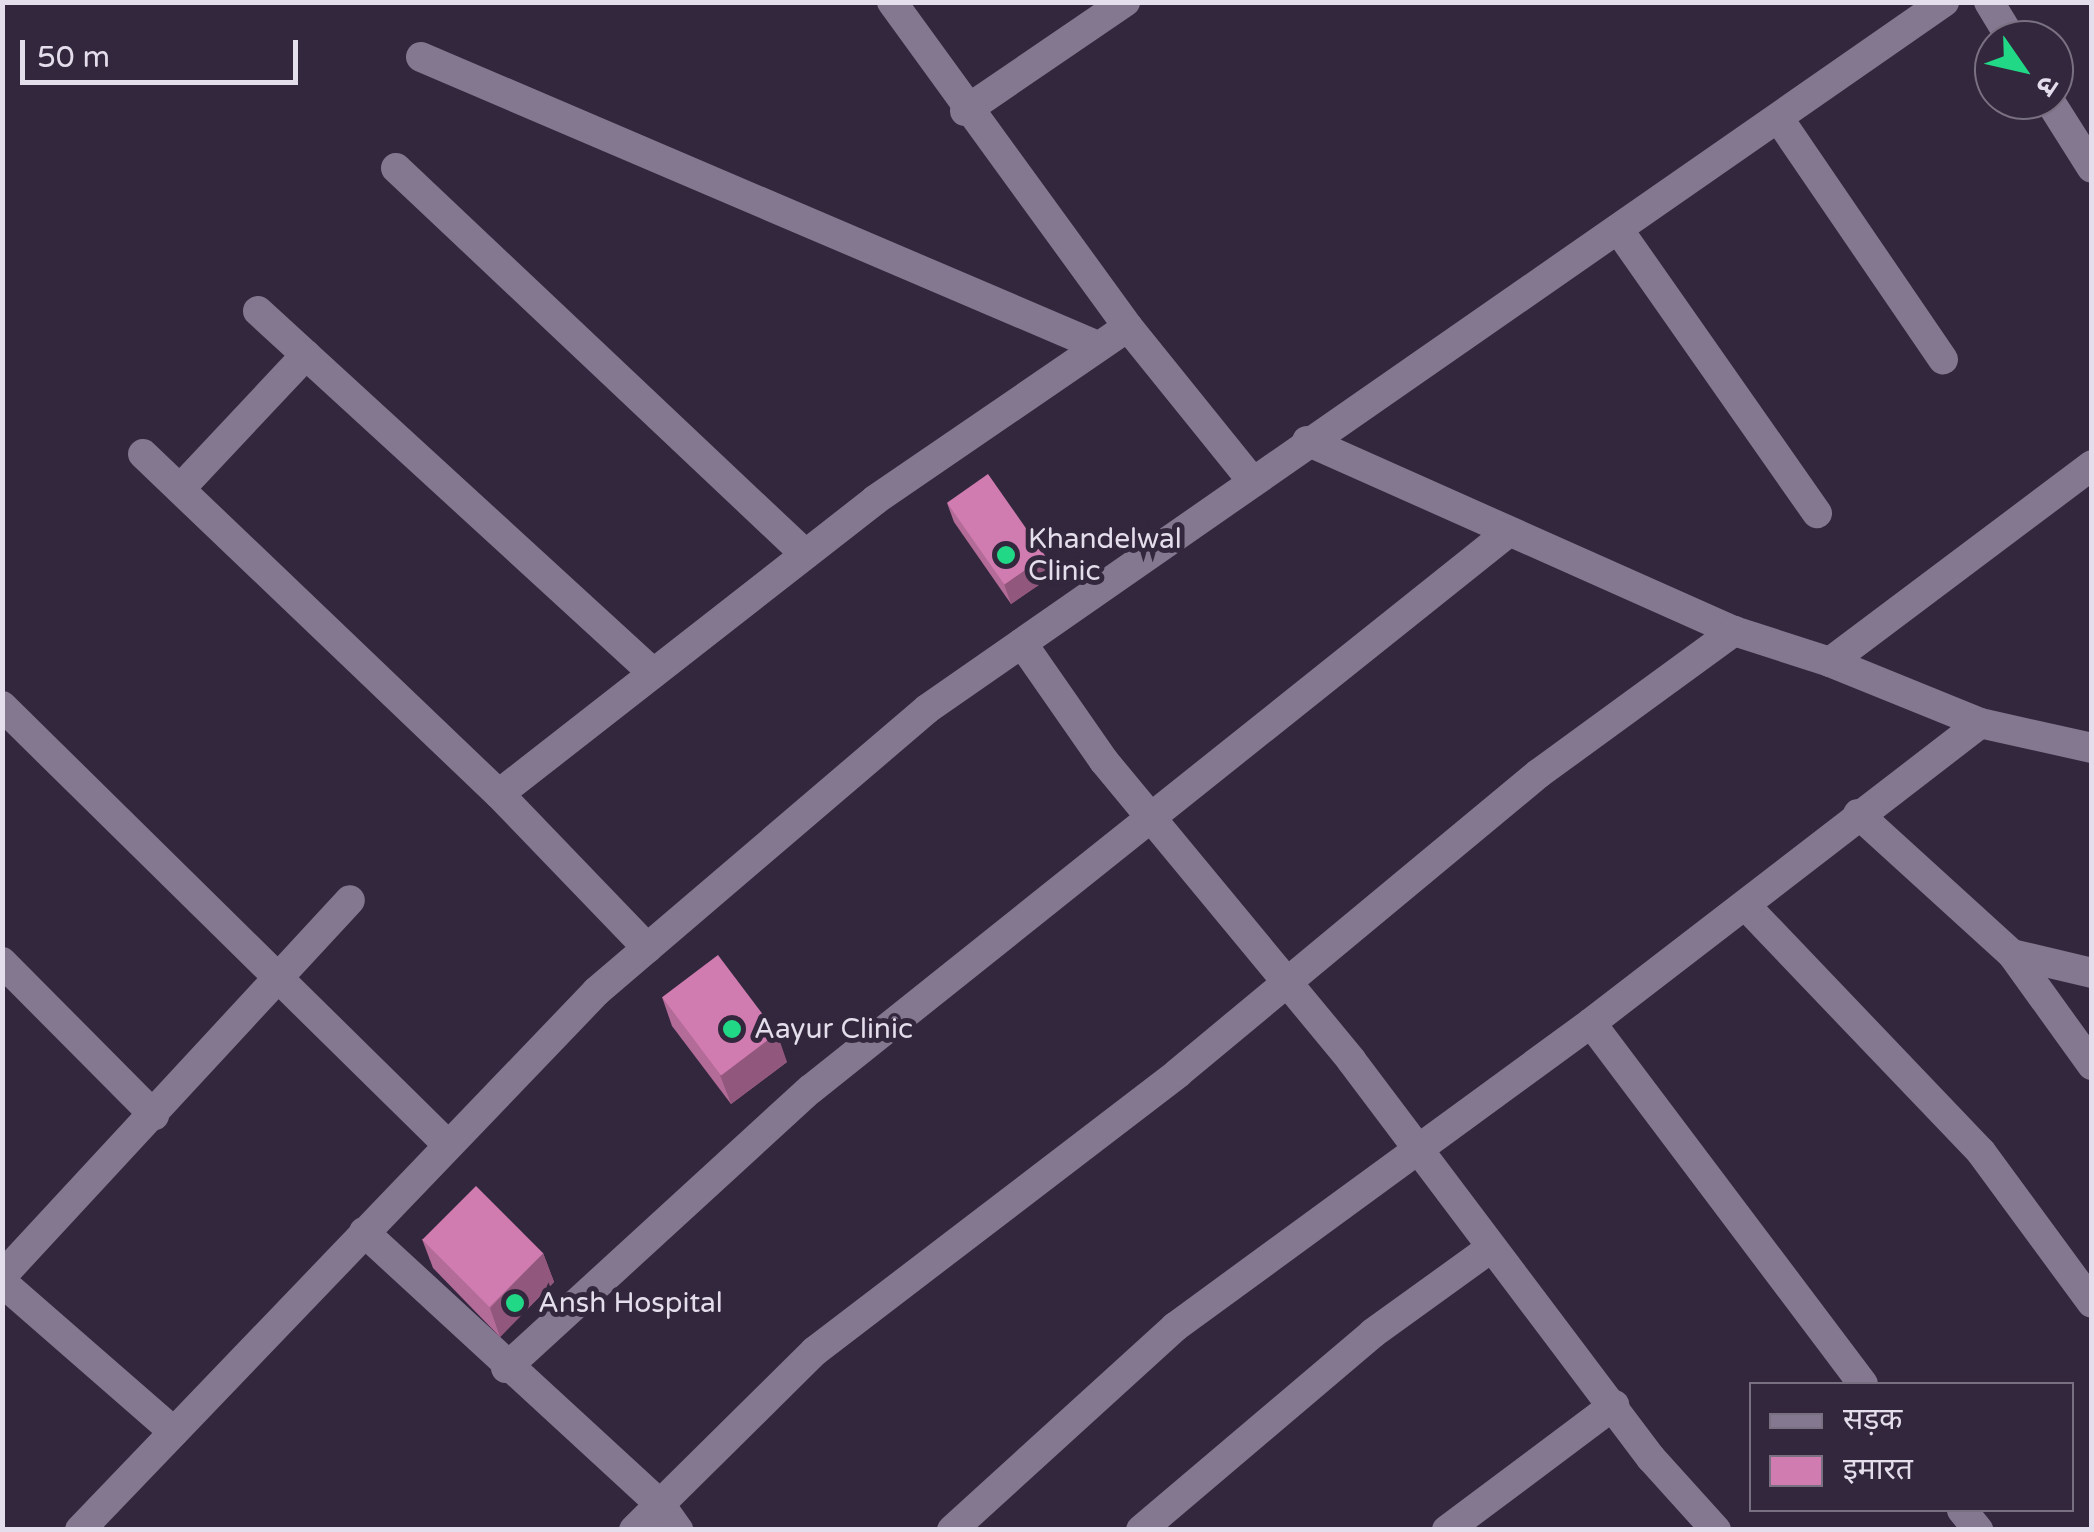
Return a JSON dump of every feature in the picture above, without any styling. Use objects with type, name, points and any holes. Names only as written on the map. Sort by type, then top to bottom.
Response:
[{"type":"street","points":[[892,2],[965,111],[1128,327],[1254,482]]},
{"type":"street","points":[[965,111],[1125,2]]},
{"type":"street","points":[[80,1530],[448,1145],[647,948],[927,709],[1307,441],[1944,2]]},
{"type":"street","points":[[421,57],[1098,346]]},
{"type":"street","points":[[1779,119],[1943,360]]},
{"type":"street","points":[[2063,120],[2089,158]]},
{"type":"street","points":[[396,168],[804,554]]},
{"type":"street","points":[[1618,229],[1816,513]]},
{"type":"street","points":[[258,311],[652,673]]},
{"type":"street","points":[[498,794],[804,554],[1128,327]]},
{"type":"street","points":[[180,489],[306,355]]},
{"type":"street","points":[[1307,441],[1506,534],[1734,630],[1830,662],[1980,723],[2092,748]]},
{"type":"street","points":[[143,454],[498,794],[647,948]]},
{"type":"street","points":[[1830,662],[2092,465]]},
{"type":"street","points":[[506,1368],[811,1089],[1506,534]]},
{"type":"street","points":[[634,1530],[669,1517],[815,1350],[1286,981],[1538,774],[1734,630]]},
{"type":"street","points":[[1022,644],[1150,820],[1286,981],[1614,1405],[1716,1530]]},
{"type":"street","points":[[2,706],[448,1145]]},
{"type":"street","points":[[952,1530],[1175,1328],[1419,1153],[1980,723]]},
{"type":"street","points":[[1858,814],[2012,954],[2092,1064]]},
{"type":"street","points":[[174,1432],[2,1279],[350,900]]},
{"type":"street","points":[[1745,905],[1981,1152],[2092,1303]]},
{"type":"street","points":[[2012,954],[2092,973]]},
{"type":"street","points":[[2,962],[154,1115]]},
{"type":"street","points":[[1592,1022],[1862,1382]]},
{"type":"street","points":[[364,1232],[669,1517]]},
{"type":"street","points":[[1142,1530],[1373,1333],[1492,1248]]},
{"type":"street","points":[[1448,1530],[1614,1405]]},
{"type":"building","points":[[988,474],[1045,556],[1004,585],[947,503]]},
{"type":"building","points":[[718,955],[777,1033],[721,1075],[662,997]]},
{"type":"building","points":[[476,1186],[543,1253],[489,1307],[422,1240]]},
{"type":"place","name":"Khandelwal Clinic","points":[[1006,555]]},
{"type":"place","name":"Aayur Clinic","points":[[732,1029]]},
{"type":"place","name":"Ansh Hospital","points":[[515,1303]]}]
